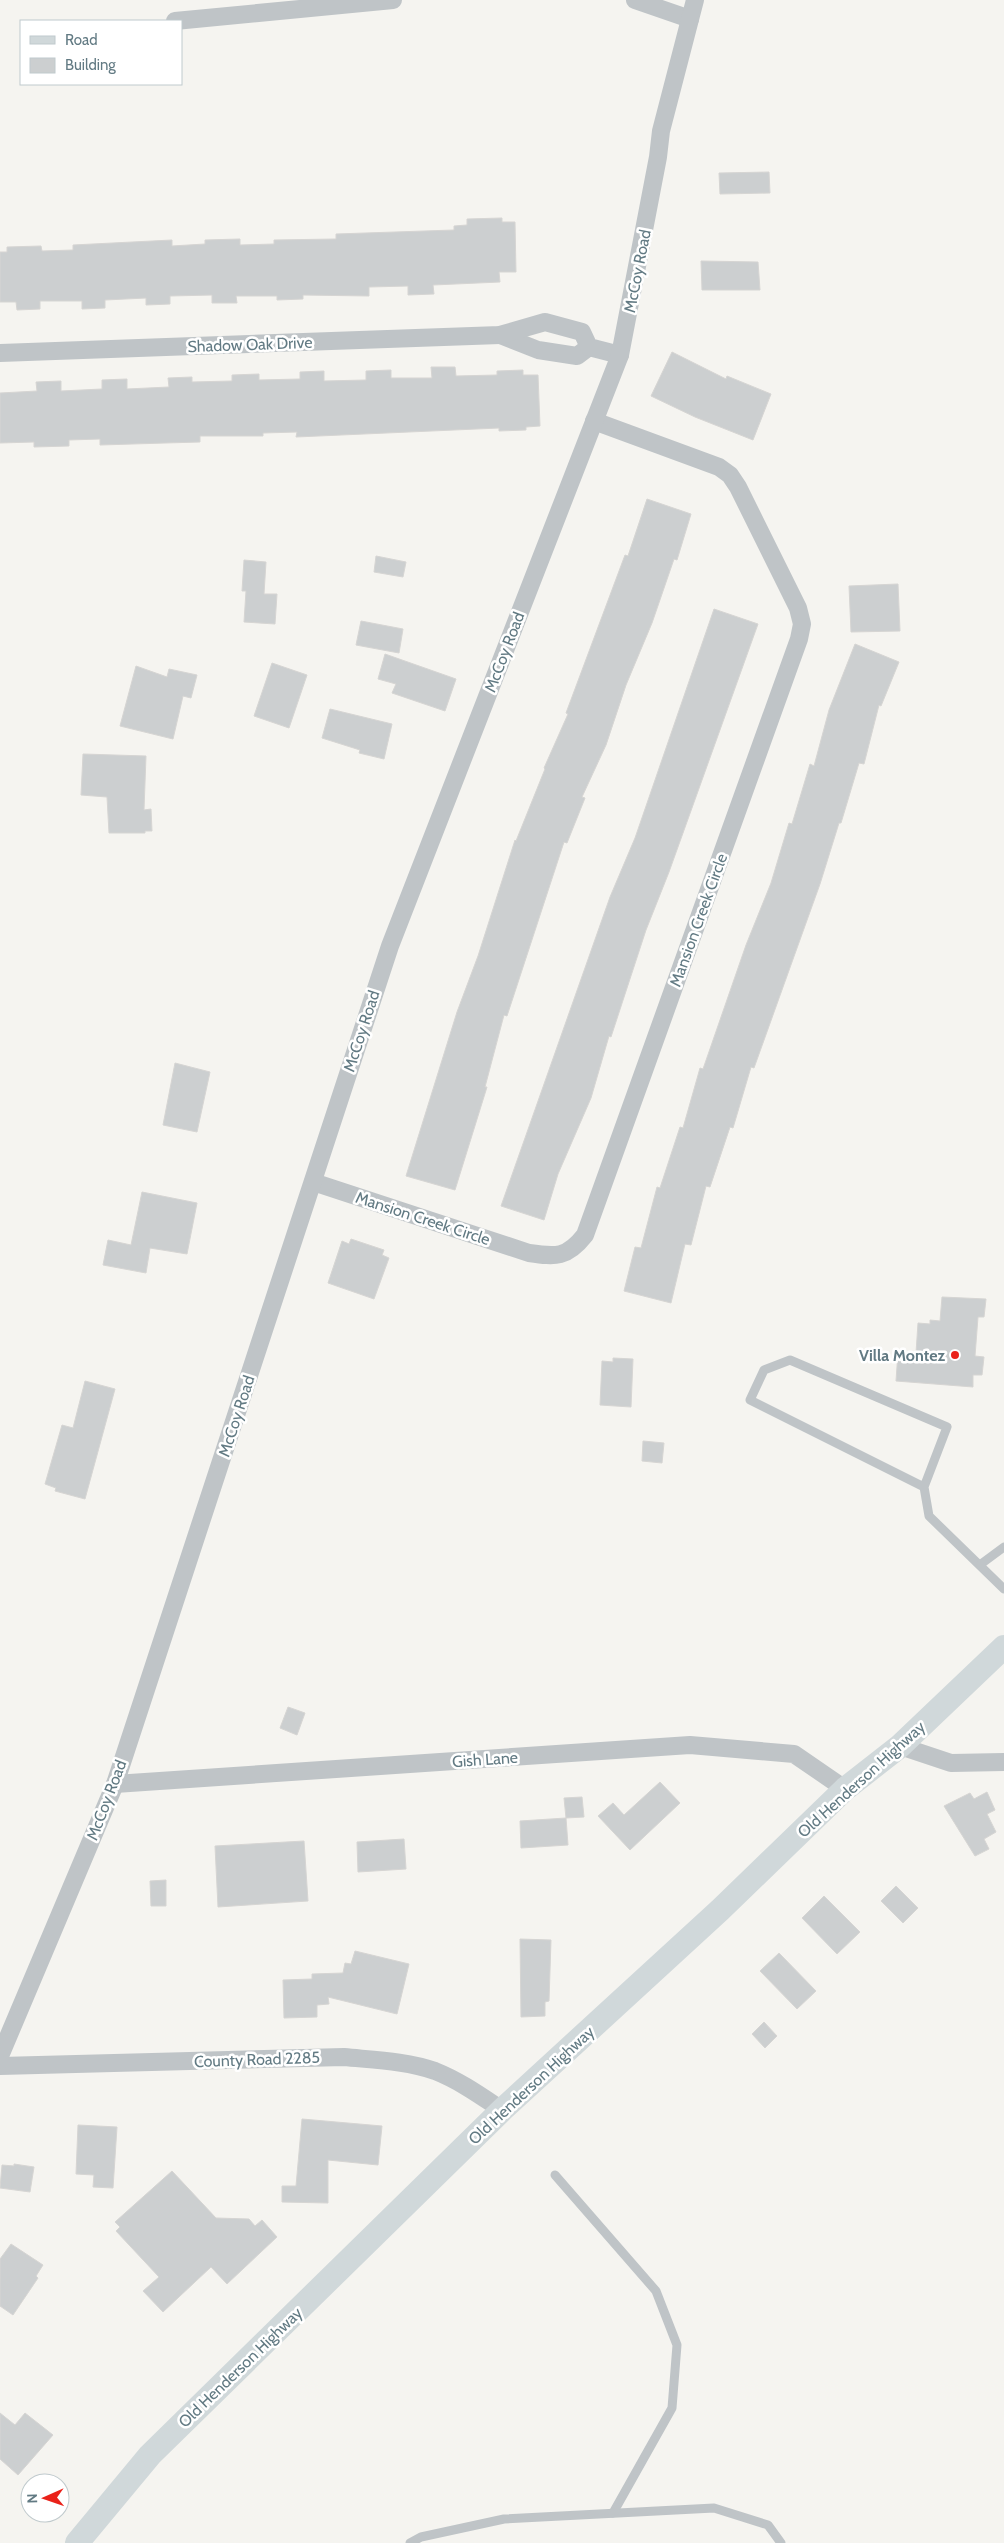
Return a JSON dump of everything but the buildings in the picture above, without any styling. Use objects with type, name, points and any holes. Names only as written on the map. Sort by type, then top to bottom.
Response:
[{"type":"main road","name":"Old Henderson Highway","points":[[77,2543],[150,2455],[502,2110],[720,1910],[845,1789],[900,1746],[1004,1647]]},
{"type":"street","points":[[182,20],[393,0]]},
{"type":"street","points":[[635,0],[690,19]]},
{"type":"street","name":"McCoy Road","points":[[0,2056],[115,1784],[390,946],[620,355],[658,157],[661,131],[695,0]]},
{"type":"street","name":"Shadow Oak Drive","points":[[0,353],[500,335],[545,322],[582,332],[589,347],[577,356],[538,350],[500,335]]},
{"type":"street","points":[[589,347],[620,355]]},
{"type":"street","name":"Mansion Creek Circle","points":[[313,1182],[529,1253],[547,1256],[564,1254],[575,1248],[585,1235],[799,639],[802,624],[798,608],[738,487],[730,475],[719,467],[594,421]]},
{"type":"street","name":"Gish Lane","points":[[115,1784],[690,1745],[794,1754],[845,1789]]},
{"type":"street","points":[[900,1746],[951,1763],[1004,1762]]},
{"type":"street","name":"County Road 2285","points":[[0,2066],[152,2061],[178,2063],[262,2057],[344,2057],[394,2062],[436,2072],[468,2086],[502,2110]]},
{"type":"lane","points":[[924,1487],[750,1400],[764,1370],[790,1360],[947,1426],[924,1487],[930,1516],[982,1564],[1004,1589]]},
{"type":"lane","points":[[982,1564],[1004,1547]]},
{"type":"lane","points":[[555,2175],[656,2291],[677,2345],[672,2408],[613,2513]]},
{"type":"lane","points":[[410,2543],[421,2537],[504,2519],[714,2508],[768,2525],[781,2543]]},
{"type":"place","name":"Villa Montez","points":[[955,1355]]}]
